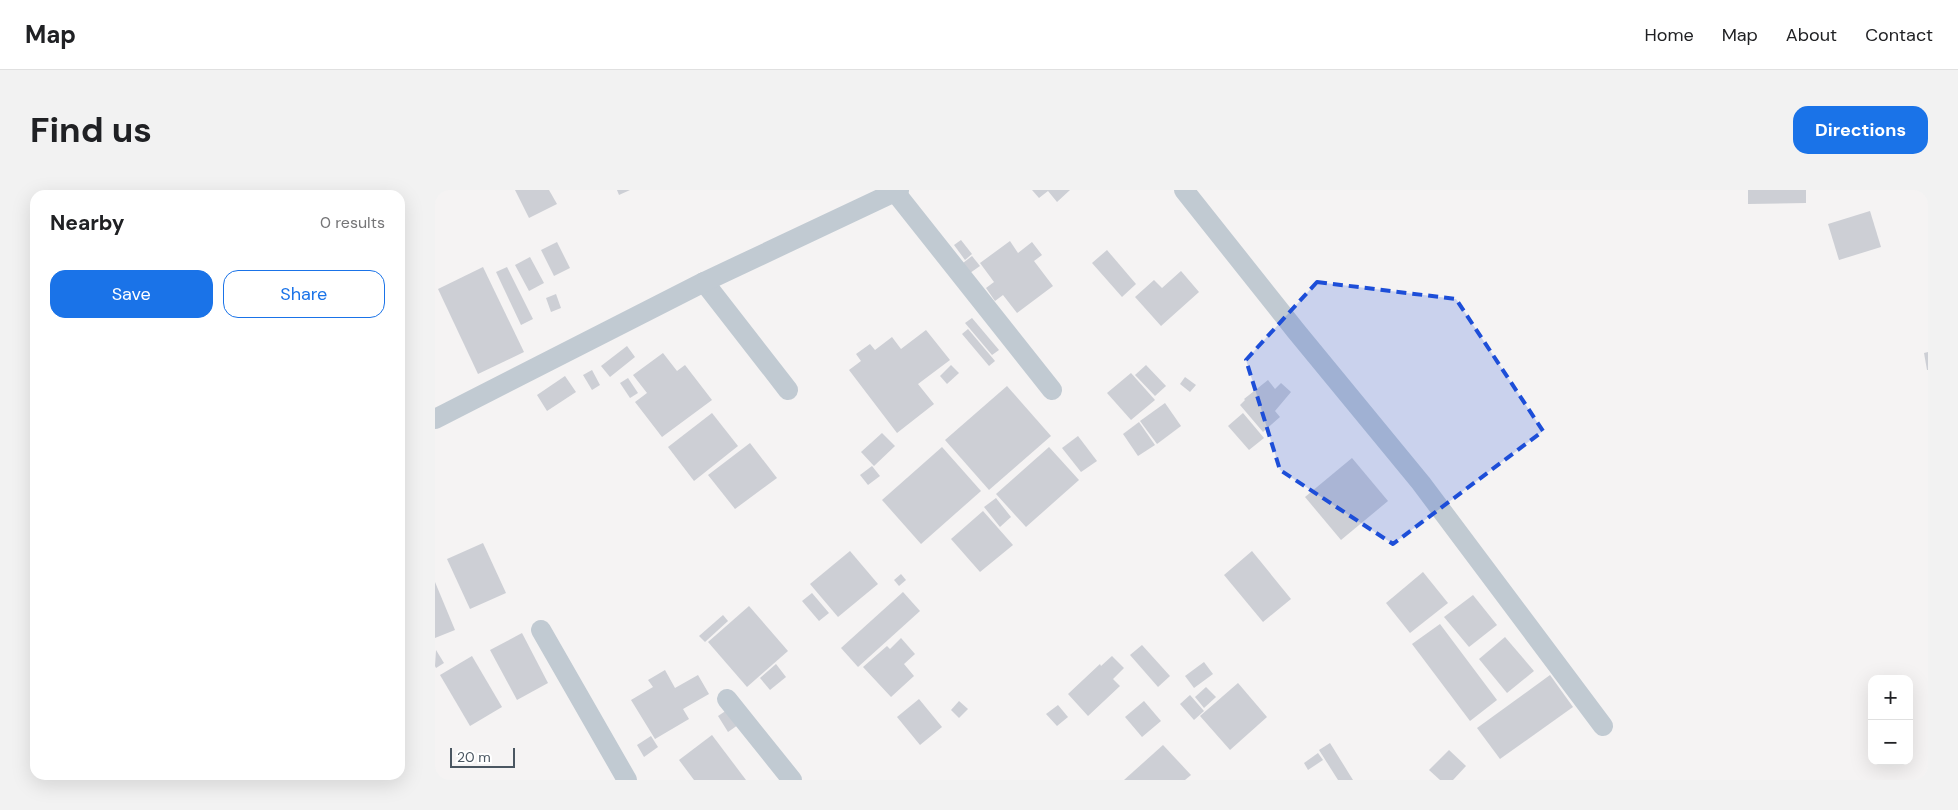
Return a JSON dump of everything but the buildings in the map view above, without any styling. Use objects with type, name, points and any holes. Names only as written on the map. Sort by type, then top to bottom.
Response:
[{"type":"street","points":[[1184,190],[1296,331],[1421,483],[1603,726]]},
{"type":"street","points":[[435,419],[704,282],[897,191],[1052,390]]},
{"type":"street","points":[[704,282],[788,390]]},
{"type":"street","points":[[541,630],[627,780]]},
{"type":"street","points":[[727,699],[792,780]]},
{"type":"highlighted area","points":[[1317,282],[1456,299],[1543,431],[1393,544],[1280,470],[1246,360]]}]
